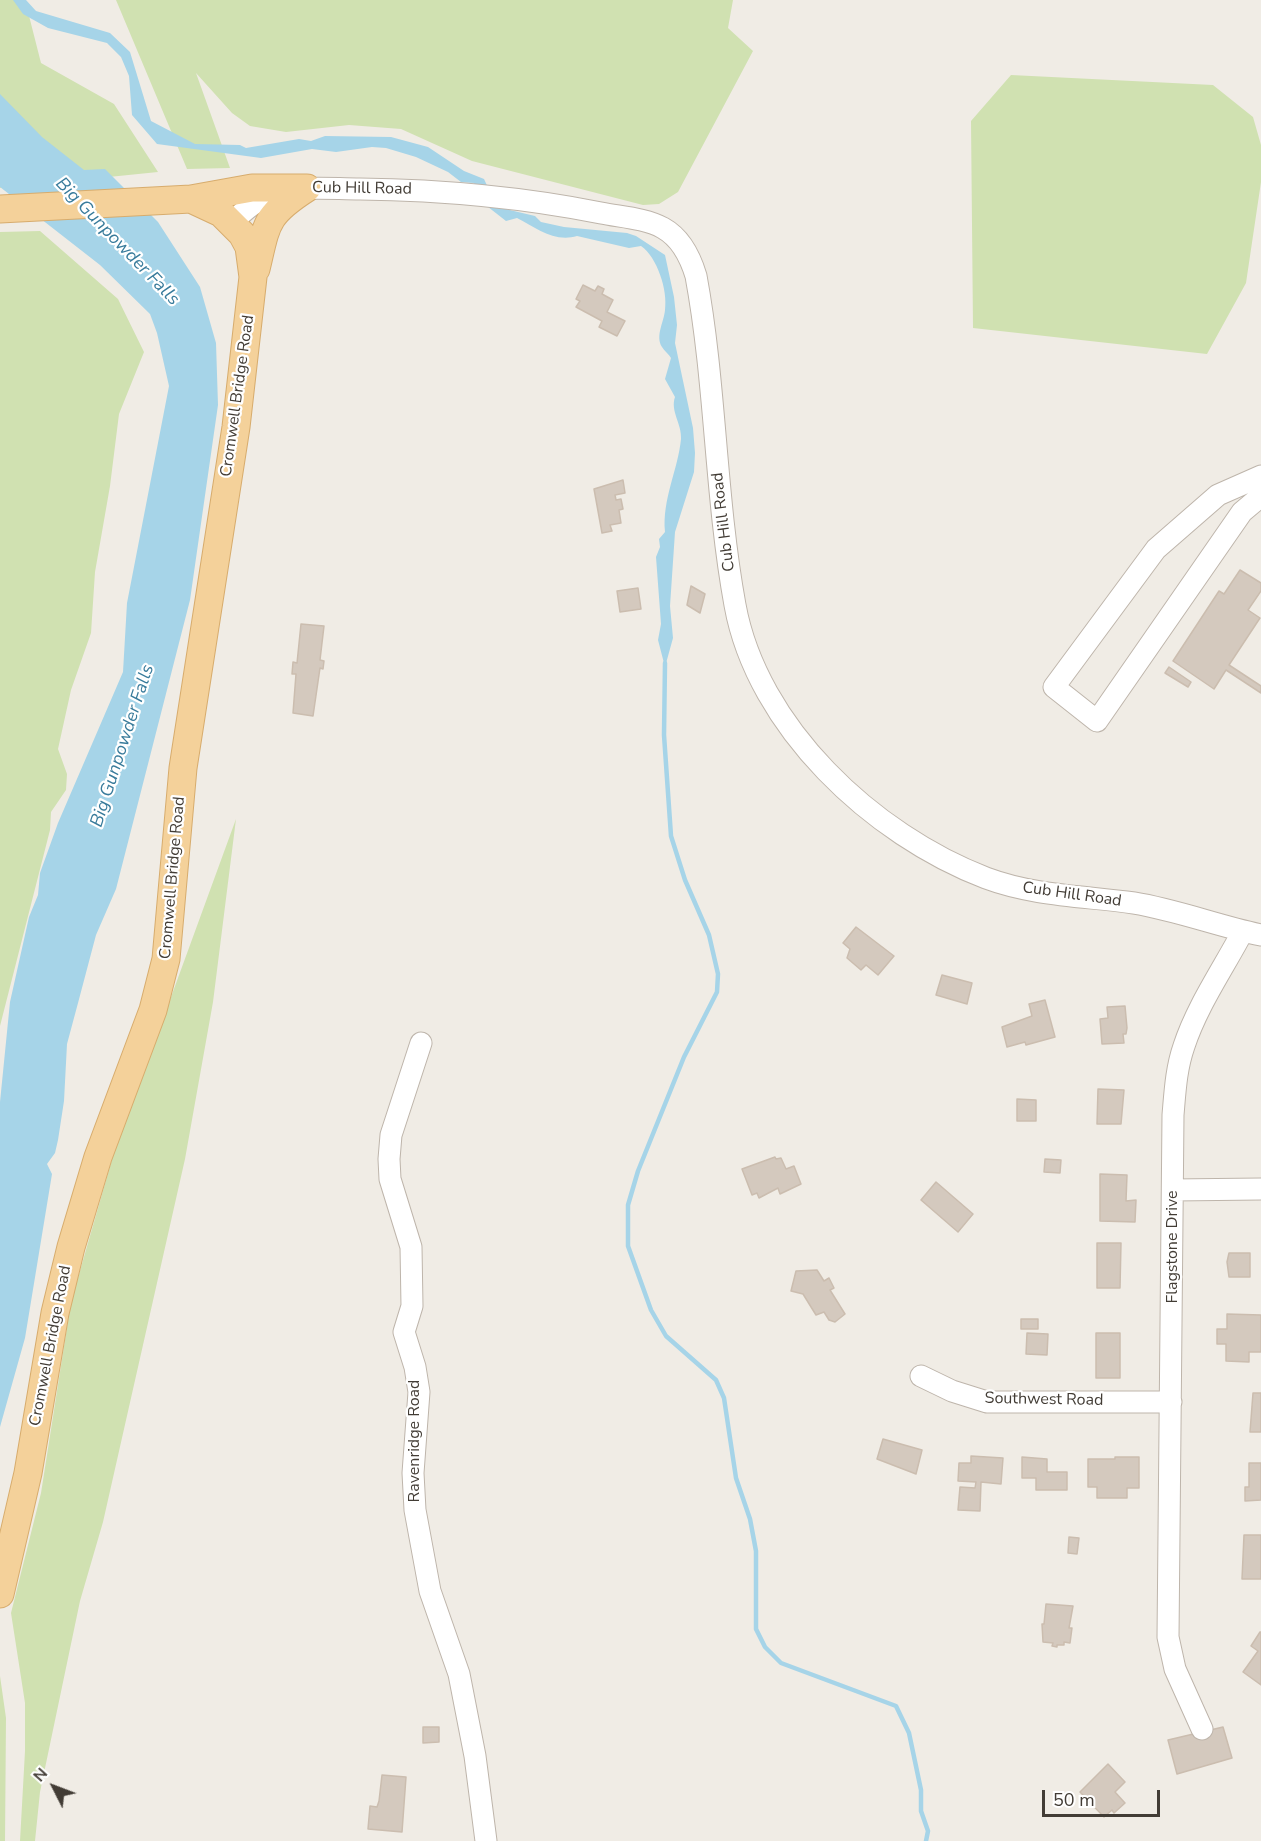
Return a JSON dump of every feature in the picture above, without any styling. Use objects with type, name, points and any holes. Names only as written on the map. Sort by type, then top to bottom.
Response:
[{"type":"main road","points":[[0,209],[180,200],[252,188],[307,188]]},
{"type":"main road","points":[[254,277],[267,226],[273,214],[280,205],[307,188]]},
{"type":"main road","points":[[180,200],[210,206],[232,222]]},
{"type":"main road","name":"Cromwell Bridge Road","points":[[0,1594],[28,1473],[54,1313],[70,1247],[98,1157],[153,1010],[166,958],[183,768],[236,427],[254,277],[249,246],[232,222]]},
{"type":"street","name":"Cub Hill Road","points":[[232,222],[267,197],[307,188],[411,190],[487,195],[550,203],[655,225],[676,238],[690,259],[703,325],[735,606],[762,686],[793,734],[824,768],[874,812],[927,849],[962,867],[1024,889],[1136,903],[1252,933]]},
{"type":"street","points":[[1261,476],[1218,495],[1156,549],[1054,687],[1097,721],[1242,512],[1261,496]]},
{"type":"street","name":"Flagstone Drive","points":[[1203,1729],[1174,1669],[1168,1636],[1173,1115],[1177,1073],[1184,1046],[1200,1008],[1252,933]]},
{"type":"street","name":"Ravenridge Road","points":[[421,1043],[391,1135],[389,1159],[390,1179],[411,1246],[412,1306],[404,1332],[415,1366],[419,1392],[413,1473],[420,1548],[430,1591],[459,1674],[475,1756],[486,1841]]},
{"type":"street","points":[[1173,1190],[1261,1189]]},
{"type":"street","name":"Southwest Road","points":[[921,1376],[987,1402],[1171,1402]]},
{"type":"green space","points":[[0,0],[25,0],[41,63],[114,104],[158,172],[0,188]]},
{"type":"green space","points":[[116,0],[733,0],[728,28],[753,51],[678,192],[659,204],[643,205],[472,161],[401,129],[349,125],[286,132],[250,126],[232,113],[196,73],[230,168],[187,169]]},
{"type":"green space","points":[[1011,75],[1213,85],[1253,117],[1261,145],[1261,182],[1246,283],[1207,354],[973,328],[971,121]]},
{"type":"green space","points":[[40,231],[118,299],[144,352],[119,414],[110,486],[95,572],[91,633],[71,690],[58,749],[67,774],[66,790],[51,812],[50,830],[0,1026],[0,232]]},
{"type":"green space","points":[[236,819],[213,1002],[185,1159],[103,1522],[80,1601],[40,1792],[35,1841],[20,1841],[25,1703],[11,1613],[41,1493],[71,1302],[113,1156]]},
{"type":"green space","points":[[0,1676],[6,1718],[5,1841],[0,1841]]},
{"type":"water","points":[[13,0],[26,0],[36,11],[110,33],[130,52],[151,121],[195,144],[240,145],[246,148],[299,139],[311,141],[325,136],[391,137],[428,147],[464,171],[484,179],[497,207],[535,216],[541,222],[564,227],[627,233],[636,236],[665,255],[674,297],[677,325],[675,343],[693,428],[695,453],[694,472],[675,532],[670,606],[673,638],[665,667],[658,640],[661,624],[656,557],[660,547],[659,539],[665,532],[666,508],[681,433],[674,407],[675,397],[665,379],[671,358],[662,347],[659,338],[665,310],[665,293],[660,275],[647,251],[641,246],[629,248],[577,236],[569,238],[553,236],[517,218],[506,221],[483,203],[474,183],[461,182],[448,172],[416,157],[386,148],[372,147],[336,152],[312,149],[261,158],[157,144],[132,115],[129,76],[121,57],[107,43],[48,28],[23,14]]},
{"type":"water","name":"Big Gunpowder Falls","points":[[0,94],[42,137],[84,170],[105,169],[158,222],[200,287],[216,343],[218,405],[190,600],[116,889],[96,935],[67,1044],[64,1101],[55,1153],[47,1164],[52,1174],[25,1338],[0,1427],[0,1102],[10,1002],[29,917],[38,895],[40,873],[58,823],[123,672],[127,603],[169,386],[157,333],[150,314],[100,265],[0,187]]},
{"type":"building","points":[[583,285],[595,291],[598,286],[604,289],[602,294],[613,300],[607,312],[625,321],[617,336],[599,327],[602,321],[576,307],[580,301],[576,299]]},
{"type":"building","points":[[623,480],[625,493],[615,495],[616,500],[621,499],[623,509],[619,510],[621,523],[610,525],[612,531],[602,533],[594,489]]},
{"type":"building","points":[[1240,570],[1261,583],[1261,591],[1248,610],[1260,618],[1229,665],[1261,686],[1261,693],[1226,670],[1214,689],[1173,661],[1219,591],[1224,594]]},
{"type":"building","points":[[691,586],[705,594],[700,613],[687,605]]},
{"type":"building","points":[[638,588],[641,609],[620,612],[617,591]]},
{"type":"building","points":[[301,624],[324,626],[320,660],[324,661],[323,669],[320,668],[313,716],[293,713],[296,674],[292,674],[293,662],[297,663]]},
{"type":"building","points":[[1169,667],[1191,682],[1188,687],[1165,673]]},
{"type":"building","points":[[856,927],[894,956],[878,975],[866,965],[861,970],[847,958],[850,949],[843,943]]},
{"type":"building","points":[[942,975],[972,983],[967,1004],[936,995]]},
{"type":"building","points":[[1045,1000],[1055,1037],[1026,1045],[1025,1042],[1007,1047],[1002,1027],[1032,1016],[1029,1004]]},
{"type":"building","points":[[1125,1006],[1127,1028],[1126,1034],[1123,1034],[1124,1043],[1102,1044],[1100,1019],[1108,1018],[1107,1007]]},
{"type":"building","points":[[1098,1089],[1124,1090],[1121,1124],[1097,1124]]},
{"type":"building","points":[[1017,1099],[1036,1100],[1036,1121],[1017,1121]]},
{"type":"building","points":[[775,1157],[776,1159],[781,1158],[786,1169],[794,1166],[801,1184],[780,1194],[778,1188],[759,1198],[757,1193],[752,1195],[742,1169]]},
{"type":"building","points":[[1045,1159],[1061,1160],[1060,1173],[1044,1172]]},
{"type":"building","points":[[1100,1174],[1127,1175],[1126,1201],[1136,1200],[1135,1222],[1100,1221]]},
{"type":"building","points":[[936,1182],[973,1214],[958,1232],[921,1200]]},
{"type":"building","points":[[1097,1243],[1121,1243],[1120,1288],[1097,1288]]},
{"type":"building","points":[[1229,1253],[1250,1253],[1250,1277],[1229,1277],[1227,1262]]},
{"type":"building","points":[[817,1270],[824,1281],[829,1278],[834,1288],[830,1290],[845,1314],[835,1322],[829,1320],[824,1312],[816,1315],[803,1294],[791,1291],[796,1271]]},
{"type":"building","points":[[1227,1314],[1261,1315],[1261,1352],[1249,1352],[1249,1362],[1226,1361],[1226,1344],[1217,1344],[1217,1329],[1227,1329]]},
{"type":"building","points":[[1021,1319],[1038,1319],[1038,1329],[1021,1329]]},
{"type":"building","points":[[1027,1333],[1048,1334],[1047,1355],[1026,1354]]},
{"type":"building","points":[[1096,1333],[1120,1333],[1120,1378],[1096,1378]]},
{"type":"building","points":[[1253,1393],[1261,1393],[1261,1432],[1250,1432]]},
{"type":"building","points":[[883,1439],[922,1450],[916,1474],[877,1459]]},
{"type":"building","points":[[971,1456],[1003,1458],[1001,1484],[981,1482],[980,1511],[958,1510],[960,1487],[975,1488],[976,1482],[958,1481],[959,1463],[971,1463]]},
{"type":"building","points":[[1022,1457],[1047,1459],[1047,1472],[1067,1472],[1067,1490],[1036,1490],[1036,1478],[1022,1478]]},
{"type":"building","points":[[1115,1457],[1139,1457],[1139,1488],[1127,1488],[1127,1498],[1097,1498],[1097,1487],[1088,1487],[1088,1459],[1115,1459]]},
{"type":"building","points":[[1249,1463],[1261,1463],[1261,1500],[1245,1501],[1245,1487],[1249,1487]]},
{"type":"building","points":[[1244,1535],[1261,1535],[1261,1579],[1242,1579]]},
{"type":"building","points":[[1069,1537],[1079,1538],[1077,1554],[1068,1553]]},
{"type":"building","points":[[1046,1604],[1073,1606],[1069,1628],[1072,1628],[1070,1643],[1064,1642],[1064,1645],[1057,1645],[1057,1647],[1052,1646],[1053,1643],[1043,1642],[1042,1624],[1044,1624]]},
{"type":"building","points":[[1260,1632],[1261,1685],[1243,1672],[1258,1651],[1251,1646]]},
{"type":"building","points":[[423,1727],[439,1727],[439,1742],[423,1743]]},
{"type":"building","points":[[1223,1727],[1232,1758],[1177,1774],[1168,1740]]},
{"type":"building","points":[[1108,1764],[1125,1782],[1115,1792],[1125,1803],[1114,1813],[1112,1810],[1104,1817],[1080,1792]]},
{"type":"building","points":[[382,1775],[406,1777],[402,1832],[368,1829],[370,1806],[377,1807]]},
{"type":"waterway","points":[[665,663],[664,735],[671,836],[685,880],[709,935],[718,974],[717,992],[684,1057],[638,1171],[628,1205],[628,1246],[651,1310],[666,1336],[716,1380],[724,1398],[736,1478],[750,1519],[756,1551],[756,1629],[765,1647],[781,1663],[896,1706],[909,1733],[921,1790],[921,1811],[928,1831],[926,1841]]}]
